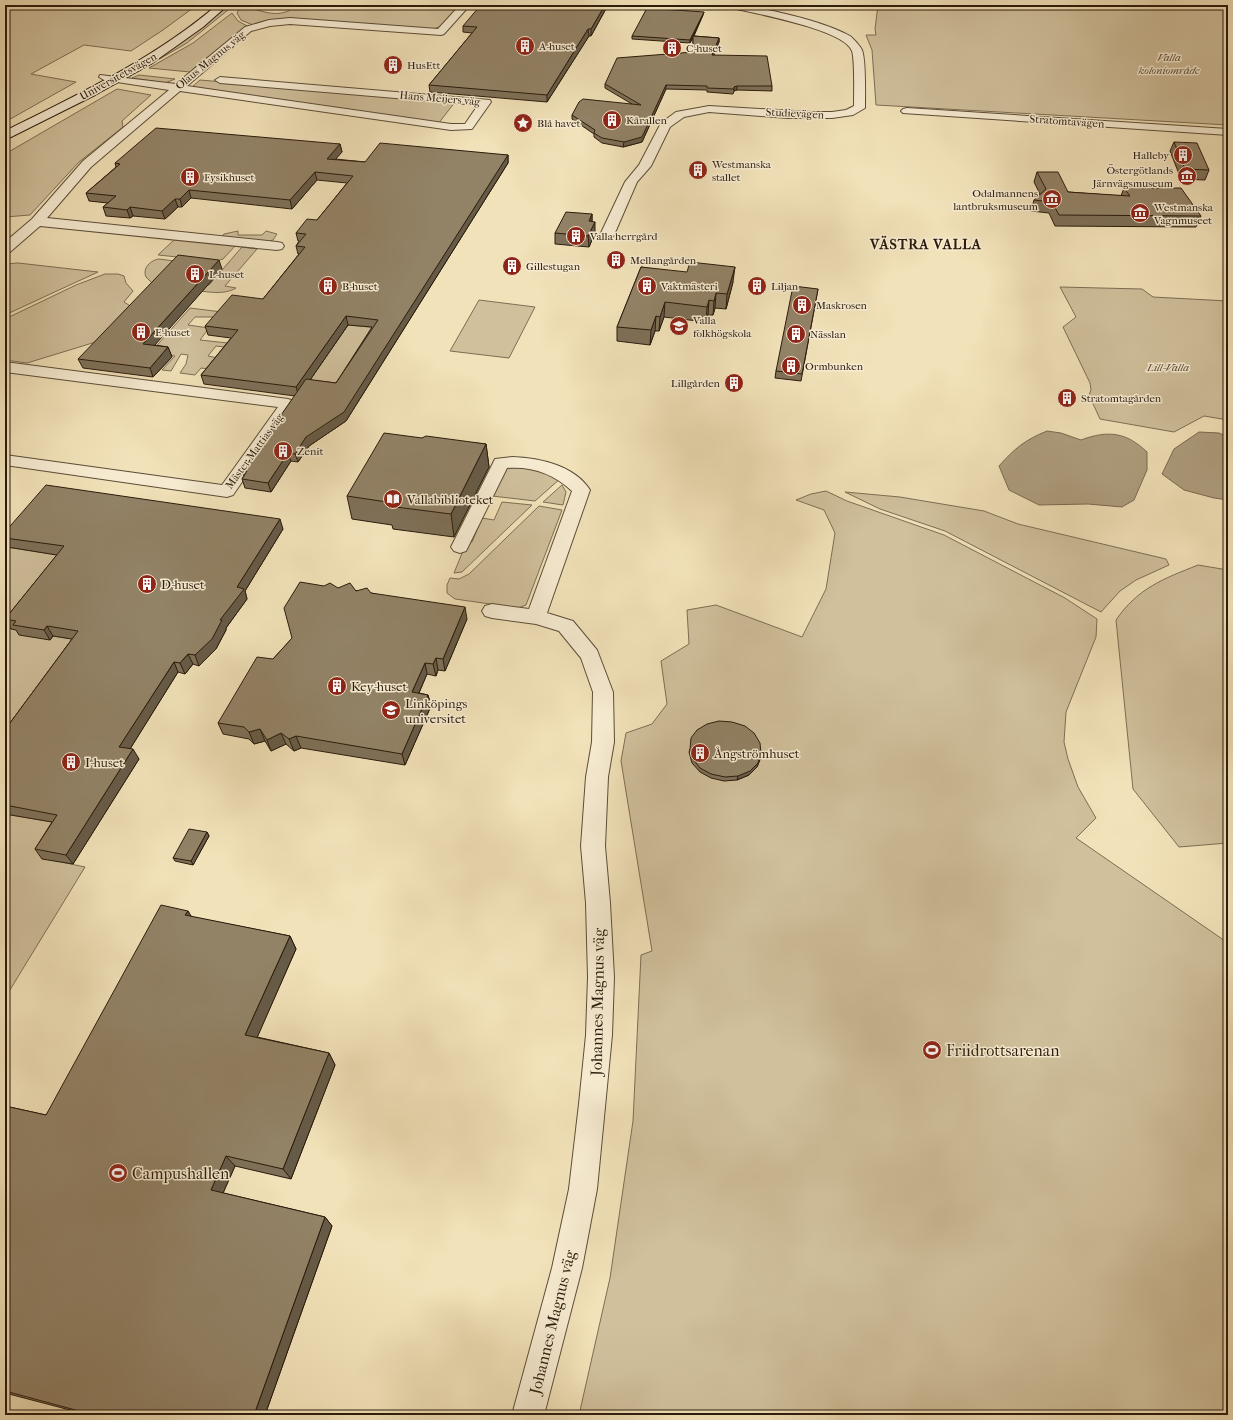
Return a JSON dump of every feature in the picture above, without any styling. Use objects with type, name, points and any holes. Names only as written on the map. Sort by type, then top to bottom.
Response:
[{"type":"main road","name":"Universitetsvägen","points":[[5,135],[115,74],[176,33],[211,5]]},
{"type":"main road","name":"Universitetsvägen","points":[[5,135],[104,76],[128,71],[177,42],[223,5]]},
{"type":"street","name":"Olaus Magnus väg","points":[[5,249],[37,222],[87,164],[245,31],[261,24],[290,21],[441,32],[465,5]]},
{"type":"street","name":"Studievägen","points":[[607,235],[631,182],[636,174],[644,168],[664,125],[674,118],[692,112],[709,109],[826,115],[844,114],[859,108],[860,94],[857,51],[848,39],[819,26],[732,5]]},
{"type":"street","name":"Hans Meijers väg","points":[[115,74],[177,87],[460,128],[468,127],[486,102],[189,78],[128,71]]},
{"type":"street","name":"Stratomtavägen","points":[[907,111],[1228,132]]},
{"type":"street","points":[[37,222],[52,222],[277,246]]},
{"type":"street","name":"Mäster Mattias väg","points":[[5,367],[288,404],[227,491],[5,460]]},
{"type":"street","points":[[460,547],[501,463],[521,462],[548,467],[575,483],[581,490],[536,617]]},
{"type":"street","name":"Johannes Magnus väg","points":[[492,611],[536,617],[558,623],[570,631],[590,655],[604,692],[603,742],[597,777],[593,846],[598,903],[600,977],[599,1035],[593,1104],[583,1189],[567,1268],[528,1415]]},
{"type":"green space","points":[[5,5],[197,5],[131,51],[84,45],[31,74],[76,82],[5,122]]},
{"type":"green space","points":[[292,5],[461,5],[442,26],[433,29],[288,19],[253,25],[241,20],[237,13],[240,6],[265,12],[277,13],[290,10]]},
{"type":"green space","name":"Valla koloniområde","points":[[878,5],[1218,5],[1228,14],[1228,125],[876,105],[872,50],[866,35],[876,35],[875,29]]},
{"type":"green space","points":[[233,6],[187,43],[142,69],[206,24],[224,9]]},
{"type":"green space","points":[[232,13],[238,21],[249,27],[239,32],[190,72],[149,68],[193,43]]},
{"type":"green space","points":[[139,75],[175,79],[165,83],[132,78]]},
{"type":"green space","points":[[200,80],[455,102],[438,124],[192,87]]},
{"type":"green space","points":[[117,89],[151,95],[122,121],[123,127],[79,162],[30,215],[5,217],[5,154]]},
{"type":"green space","points":[[238,231],[238,235],[262,235],[266,231],[277,234],[273,240],[268,242],[222,236],[224,234]]},
{"type":"green space","points":[[175,239],[236,245],[223,259],[217,261],[158,255]]},
{"type":"green space","points":[[242,247],[257,249],[225,286],[236,288],[230,291],[217,292],[182,288],[187,282],[209,285]]},
{"type":"green space","points":[[159,259],[183,262],[152,283],[146,277],[145,271],[150,263]]},
{"type":"green space","points":[[18,263],[98,272],[5,315],[5,264]]},
{"type":"green space","points":[[105,274],[118,274],[124,276],[126,283],[133,291],[124,302],[132,307],[99,341],[27,363],[5,360],[5,319],[76,285]]},
{"type":"green space","name":"Lill-Valla","points":[[1060,287],[1142,289],[1153,297],[1228,301],[1228,420],[1204,416],[1174,432],[1100,419],[1089,395],[1091,390],[1090,383],[1063,327],[1076,317]]},
{"type":"green space","points":[[479,300],[535,307],[509,358],[450,351]]},
{"type":"green space","points":[[190,308],[222,312],[218,317],[195,317],[188,325],[209,328],[200,340],[228,343],[224,347],[216,346],[208,356],[218,358],[209,369],[201,368],[195,375],[180,373],[186,364],[188,355],[181,354],[171,371],[162,370],[175,356],[151,352]]},
{"type":"green space","points":[[348,325],[379,328],[338,392],[305,387]]},
{"type":"green space","points":[[518,465],[561,478],[535,501],[492,496],[505,469]]},
{"type":"green space","points":[[562,485],[566,492],[563,505],[543,502]]},
{"type":"green space","name":"Friidrottsarenan","points":[[826,491],[847,501],[944,535],[1065,598],[1097,619],[1096,637],[1066,712],[1064,742],[1068,759],[1078,787],[1096,818],[1076,838],[1228,943],[1228,1415],[579,1415],[610,1278],[633,1121],[641,955],[652,951],[621,761],[626,733],[652,724],[667,704],[661,661],[689,644],[687,610],[716,605],[802,637],[826,589],[835,533],[824,510],[796,500],[811,494]]},
{"type":"green space","points":[[845,492],[900,497],[984,511],[1018,524],[1166,559],[1169,565],[1136,580],[1120,591],[1101,612],[945,531],[880,509]]},
{"type":"green space","points":[[502,502],[532,505],[462,572],[454,573],[467,541],[472,542],[482,518],[494,520]]},
{"type":"green space","points":[[539,506],[562,510],[526,605],[518,608],[455,599],[447,593],[447,585],[450,578],[459,579],[469,574]]},
{"type":"green space","points":[[7,547],[69,557],[22,631],[50,640],[53,636],[132,649],[5,735],[5,549]]},
{"type":"green space","points":[[1198,565],[1228,570],[1228,843],[1179,847],[1133,789],[1116,620],[1124,609],[1142,592],[1162,580]]},
{"type":"green space","points":[[5,814],[64,824],[42,858],[85,867],[5,998]]},
{"type":"shaded area","points":[[1047,431],[1061,433],[1081,440],[1100,435],[1116,435],[1132,440],[1139,445],[1147,452],[1147,470],[1134,500],[1122,507],[1088,504],[1039,505],[1009,490],[999,466],[1021,445]]},
{"type":"shaded area","points":[[1199,432],[1219,433],[1228,437],[1228,500],[1184,490],[1162,474],[1174,449]]},
{"type":"building","name":"A-huset","points":[[495,5],[605,5],[591,29],[588,29],[547,95],[429,85],[477,27],[463,26],[479,7],[493,8]]},
{"type":"building","points":[[647,8],[704,12],[690,40],[632,36]]},
{"type":"building","points":[[693,36],[719,38],[712,55],[767,56],[772,86],[737,86],[734,87],[734,89],[707,88],[707,86],[666,85],[642,137],[624,142],[602,138],[594,133],[595,130],[572,115],[579,102],[583,99],[641,105],[605,84],[617,58],[693,52]]},
{"type":"building","points":[[156,128],[340,144],[327,159],[365,162],[380,143],[508,155],[344,412],[306,437],[295,454],[288,453],[268,483],[242,479],[247,471],[243,470],[306,379],[336,383],[378,320],[346,316],[296,387],[201,375],[238,330],[205,326],[232,295],[263,299],[305,247],[296,246],[306,234],[296,233],[307,219],[317,220],[353,176],[315,172],[290,200],[189,190],[180,199],[175,199],[162,211],[130,207],[127,210],[103,207],[116,196],[86,193],[120,164],[115,163]]},
{"type":"building","points":[[1174,142],[1197,143],[1209,170],[1185,169]]},
{"type":"building","points":[[1037,172],[1058,172],[1068,192],[1130,196],[1124,188],[1181,188],[1201,216],[1059,215],[1052,202],[1034,200],[1046,189]]},
{"type":"building","points":[[566,212],[592,214],[589,221],[595,222],[588,236],[555,233]]},
{"type":"building","points":[[178,255],[219,260],[143,344],[168,347],[150,368],[78,359]]},
{"type":"building","points":[[690,262],[735,267],[727,294],[716,293],[714,301],[709,300],[707,307],[665,302],[660,317],[656,316],[651,330],[617,327],[641,267],[687,272]]},
{"type":"building","points":[[793,286],[818,289],[802,374],[776,371]]},
{"type":"building","points":[[384,433],[422,438],[426,436],[486,444],[451,514],[388,506],[387,502],[347,496]]},
{"type":"building","points":[[46,485],[280,519],[237,587],[244,589],[220,620],[222,620],[212,639],[195,655],[188,654],[180,663],[174,662],[119,747],[133,749],[66,855],[35,849],[57,815],[5,805],[5,727],[7,727],[78,631],[47,626],[44,630],[13,625],[16,621],[5,619],[64,546],[5,538],[5,532]]},
{"type":"building","name":"Key-huset","points":[[300,582],[324,586],[330,583],[338,588],[350,583],[356,591],[367,588],[371,593],[465,607],[443,659],[436,658],[433,664],[425,663],[412,692],[428,695],[402,754],[296,736],[289,739],[281,733],[267,740],[260,729],[249,732],[244,727],[218,723],[257,657],[273,659],[292,638],[284,608]]},
{"type":"building","name":"Ångströmhuset","points":[[719,721],[732,722],[745,726],[754,733],[760,743],[761,753],[758,763],[750,771],[738,776],[725,777],[711,774],[700,768],[693,759],[690,749],[691,738],[697,730],[707,724]]},
{"type":"building","points":[[189,829],[207,832],[191,861],[173,858]]},
{"type":"building","name":"Campushallen","points":[[161,905],[188,911],[185,915],[290,936],[245,1035],[329,1053],[283,1169],[226,1156],[211,1190],[325,1217],[254,1415],[94,1415],[5,1391],[5,1106],[46,1115]]},
{"type":"place","name":"A-huset","points":[[525,46]]},
{"type":"place","name":"C-huset","points":[[672,48]]},
{"type":"place","name":"HusEtt","points":[[393,65]]},
{"type":"place","name":"Kårallen","points":[[612,120]]},
{"type":"place","name":"Blå havet","points":[[523,123]]},
{"type":"place","name":"Halleby","points":[[1183,155]]},
{"type":"place","name":"Westmanska stallet","points":[[698,170]]},
{"type":"place","name":"Östergötlands Järnvägsmuseum","points":[[1187,176]]},
{"type":"place","name":"Fysikhuset","points":[[190,177]]},
{"type":"place","name":"Odalmannens lantbruksmuseum","points":[[1052,199]]},
{"type":"place","name":"Westmanska Vagnmuseet","points":[[1140,213]]},
{"type":"place","name":"Valla herrgård","points":[[576,236]]},
{"type":"place","name":"Mellangården","points":[[616,260]]},
{"type":"place","name":"Gillestugan","points":[[512,266]]},
{"type":"place","name":"L-huset","points":[[195,274]]},
{"type":"place","name":"B-huset","points":[[328,286]]},
{"type":"place","name":"Vaktmästeri","points":[[647,286]]},
{"type":"place","name":"Liljan","points":[[757,286]]},
{"type":"place","name":"Maskrosen","points":[[802,305]]},
{"type":"place","name":"Valla folkhögskola","points":[[679,326]]},
{"type":"place","name":"E-huset","points":[[141,332]]},
{"type":"place","name":"Nässlan","points":[[796,334]]},
{"type":"place","name":"Ormbunken","points":[[791,366]]},
{"type":"place","name":"Lillgården","points":[[734,383]]},
{"type":"place","name":"Stratomtagården","points":[[1067,398]]},
{"type":"place","name":"Zenit","points":[[283,451]]},
{"type":"place","name":"Vallabiblioteket","points":[[393,499]]},
{"type":"place","name":"D-huset","points":[[147,584]]},
{"type":"place","name":"Key-huset","points":[[337,686]]},
{"type":"place","name":"Linköpings universitet","points":[[391,710]]},
{"type":"place","name":"Ångströmhuset","points":[[700,753]]},
{"type":"place","name":"I-huset","points":[[71,762]]},
{"type":"place","name":"Friidrottsarenan","points":[[932,1050]]},
{"type":"place","name":"Campushallen","points":[[118,1173]]},
{"type":"district","name":"VÄSTRA VALLA","points":[[926,244]]}]
